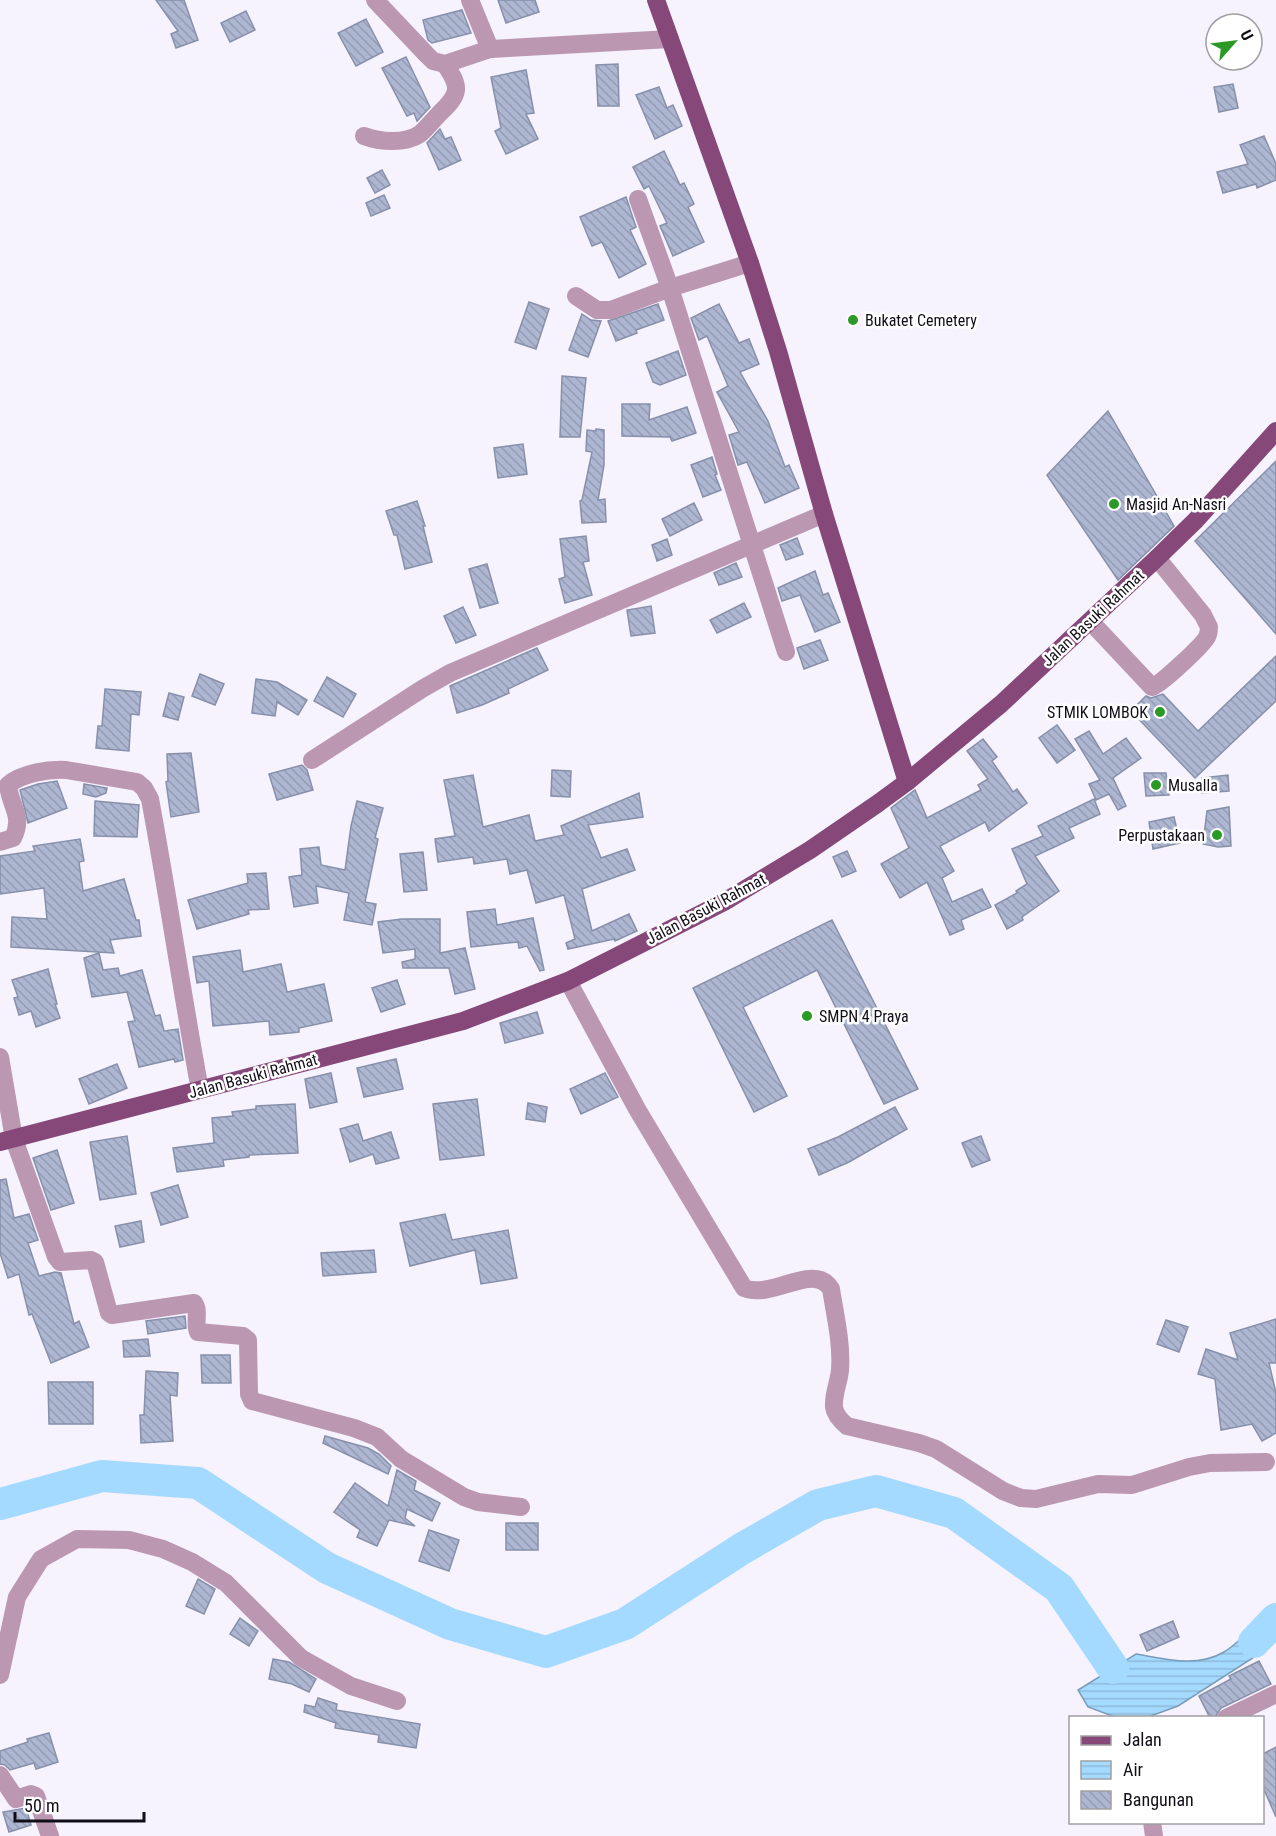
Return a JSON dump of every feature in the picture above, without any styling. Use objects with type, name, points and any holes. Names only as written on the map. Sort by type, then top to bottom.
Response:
[{"type":"main road","points":[[656,0],[750,263],[778,351],[824,514],[907,782]]},
{"type":"main road","name":"Jalan Basuki Rahmat","points":[[7,1141],[463,1021],[568,981],[724,902],[810,850],[907,782],[1019,688],[1196,520],[1276,431]]},
{"type":"street","points":[[375,0],[427,56],[445,64],[490,49],[670,39]]},
{"type":"street","points":[[470,0],[490,49]]},
{"type":"street","points":[[364,136],[380,141],[410,138],[421,133],[450,103],[455,94],[454,82],[445,64]]},
{"type":"street","points":[[638,199],[670,288],[750,546],[786,652]]},
{"type":"street","points":[[576,296],[597,310],[607,310],[750,263]]},
{"type":"street","points":[[312,760],[450,673],[824,514]]},
{"type":"street","points":[[1090,621],[1152,687],[1176,668],[1205,639],[1209,627],[1203,615],[1157,558]]},
{"type":"street","points":[[0,842],[13,838],[18,828],[17,814],[8,785],[19,778],[55,770],[66,770],[137,782],[144,788],[150,799],[163,868],[181,988],[200,1090]]},
{"type":"street","points":[[568,981],[637,1109],[744,1288],[754,1292],[764,1292],[810,1278],[820,1278],[827,1282],[831,1289],[839,1346],[840,1371],[834,1409],[838,1418],[847,1426],[936,1449],[1003,1491],[1021,1498],[1036,1499],[1098,1484],[1132,1485],[1189,1467],[1210,1463],[1266,1462]]},
{"type":"street","points":[[0,1057],[7,1141],[57,1260],[60,1262],[91,1260],[95,1262],[109,1313],[112,1315],[194,1303],[197,1307],[196,1328],[198,1332],[243,1336],[248,1340],[249,1394],[252,1401],[354,1428],[377,1437],[407,1463],[464,1497],[478,1503],[521,1507]]},
{"type":"street","points":[[0,1675],[17,1597],[41,1559],[77,1539],[129,1540],[163,1549],[192,1562],[226,1583],[301,1658],[351,1686],[397,1701]]},
{"type":"street","points":[[1230,1716],[1276,1694]]},
{"type":"street","points":[[0,1775],[16,1799],[31,1794],[36,1796],[50,1836]]},
{"type":"water","points":[[1249,1632],[1259,1654],[1178,1706],[1151,1716],[1112,1716],[1088,1707],[1078,1690],[1136,1654],[1169,1660],[1192,1661],[1214,1657],[1231,1648]]},
{"type":"building","points":[[156,0],[184,0],[198,40],[176,48],[171,34],[178,31]]},
{"type":"building","points":[[498,0],[535,0],[539,12],[506,23]]},
{"type":"building","points":[[462,10],[471,33],[432,43],[428,40],[423,20]]},
{"type":"building","points":[[246,11],[255,30],[230,42],[221,23]]},
{"type":"building","points":[[366,19],[383,52],[356,66],[338,33]]},
{"type":"building","points":[[406,57],[430,107],[417,121],[414,113],[407,116],[382,68]]},
{"type":"building","points":[[618,64],[619,106],[598,106],[596,65]]},
{"type":"building","points":[[526,70],[534,113],[526,114],[538,139],[506,154],[495,131],[501,128],[491,77]]},
{"type":"building","points":[[1233,84],[1238,108],[1219,112],[1214,87]]},
{"type":"building","points":[[659,87],[667,108],[673,105],[682,126],[655,139],[636,95]]},
{"type":"building","points":[[440,129],[445,139],[451,137],[461,160],[439,170],[427,143]]},
{"type":"building","points":[[1264,136],[1276,164],[1276,180],[1257,188],[1256,184],[1223,193],[1217,172],[1248,164],[1240,145]]},
{"type":"building","points":[[664,151],[680,185],[684,183],[694,204],[688,207],[704,242],[673,256],[660,226],[667,223],[649,186],[644,189],[633,167]]},
{"type":"building","points":[[382,170],[390,185],[375,193],[367,178]]},
{"type":"building","points":[[384,195],[390,208],[371,216],[366,203]]},
{"type":"building","points":[[626,197],[636,227],[630,230],[646,264],[619,278],[602,242],[592,246],[580,217]]},
{"type":"building","points":[[529,302],[549,309],[536,349],[515,342]]},
{"type":"building","points":[[658,304],[664,320],[636,330],[637,333],[616,341],[608,321]]},
{"type":"building","points":[[719,304],[739,343],[749,339],[759,364],[740,372],[768,421],[785,467],[789,465],[799,488],[765,503],[747,462],[738,465],[729,435],[739,432],[717,392],[728,386],[707,336],[699,340],[691,318]]},
{"type":"building","points":[[582,314],[591,320],[601,321],[588,357],[569,350]]},
{"type":"building","points":[[678,351],[686,375],[660,385],[653,382],[646,363]]},
{"type":"building","points":[[562,376],[586,378],[580,437],[560,437]]},
{"type":"building","points":[[622,404],[650,404],[649,420],[687,407],[696,433],[672,441],[670,437],[622,436]]},
{"type":"building","name":"Masjid An-Nasri","points":[[1108,411],[1174,526],[1118,580],[1047,475]]},
{"type":"building","points":[[596,429],[604,430],[604,465],[598,500],[605,499],[606,522],[582,523],[580,501],[592,452],[586,451],[587,430],[596,431]]},
{"type":"building","points":[[523,444],[527,474],[498,478],[494,448]]},
{"type":"building","points":[[712,457],[717,474],[715,475],[721,490],[703,497],[691,465]]},
{"type":"building","points":[[1276,461],[1276,634],[1195,541]]},
{"type":"building","points":[[417,501],[432,562],[405,569],[397,535],[394,535],[386,511]]},
{"type":"building","points":[[694,503],[702,520],[670,536],[662,519]]},
{"type":"building","points":[[586,536],[589,561],[583,562],[592,595],[565,603],[559,579],[565,577],[560,539]]},
{"type":"building","points":[[797,538],[803,554],[786,560],[780,545]]},
{"type":"building","points":[[667,539],[672,555],[657,561],[652,545]]},
{"type":"building","points":[[736,563],[742,577],[719,585],[714,573]]},
{"type":"building","points":[[487,564],[498,603],[480,608],[469,569]]},
{"type":"building","points":[[815,571],[823,595],[828,593],[840,622],[815,632],[800,595],[782,601],[778,588]]},
{"type":"building","points":[[744,603],[751,617],[717,633],[710,620]]},
{"type":"building","points":[[651,606],[655,633],[631,636],[627,610]]},
{"type":"building","points":[[463,607],[476,635],[456,643],[444,616]]},
{"type":"building","points":[[820,640],[828,660],[804,669],[797,648]]},
{"type":"building","points":[[537,648],[548,670],[508,689],[509,693],[457,713],[450,686]]},
{"type":"building","points":[[1276,656],[1276,701],[1195,778],[1131,711],[1146,696],[1151,698],[1163,694],[1198,731]]},
{"type":"building","points":[[200,674],[224,684],[215,705],[192,696]]},
{"type":"building","points":[[327,677],[356,694],[343,717],[314,701]]},
{"type":"building","points":[[256,679],[277,682],[307,700],[298,715],[277,702],[275,716],[252,713]]},
{"type":"building","points":[[105,689],[141,692],[139,715],[131,714],[129,751],[96,748],[98,726],[102,726]]},
{"type":"building","points":[[169,693],[184,697],[178,720],[163,716]]},
{"type":"building","points":[[1057,725],[1075,750],[1057,763],[1039,738]]},
{"type":"building","points":[[1089,731],[1103,754],[1126,738],[1141,758],[1113,778],[1126,806],[1118,810],[1109,794],[1096,800],[1089,784],[1100,780],[1075,739]]},
{"type":"building","points":[[983,739],[997,757],[992,761],[1013,792],[1017,789],[1027,803],[989,831],[985,822],[940,846],[954,871],[942,878],[952,902],[982,889],[991,907],[961,920],[964,929],[950,935],[927,882],[900,898],[881,864],[909,848],[891,808],[915,790],[927,818],[981,790],[978,785],[988,779],[967,751]]},
{"type":"building","points":[[191,753],[199,812],[171,817],[166,782],[168,781],[167,754]]},
{"type":"building","points":[[302,765],[307,770],[313,790],[277,800],[269,774]]},
{"type":"building","points":[[552,770],[571,771],[570,797],[551,796]]},
{"type":"building","name":"Musalla","points":[[1144,773],[1166,773],[1169,795],[1146,796]]},
{"type":"building","points":[[473,775],[483,827],[529,815],[535,841],[564,835],[561,826],[639,793],[643,817],[588,825],[601,858],[627,849],[635,870],[582,889],[592,931],[629,914],[637,931],[615,941],[614,939],[568,949],[566,943],[575,939],[564,895],[536,903],[527,870],[510,874],[507,859],[474,864],[473,857],[438,862],[435,839],[455,836],[444,780]]},
{"type":"building","points":[[1228,775],[1229,791],[1202,793],[1202,778]]},
{"type":"building","points":[[57,781],[67,808],[28,823],[20,790]]},
{"type":"building","points":[[84,784],[107,788],[106,793],[96,797],[83,794]]},
{"type":"building","points":[[1094,799],[1100,814],[1069,828],[1074,838],[1035,856],[1059,891],[1022,917],[1023,920],[1007,929],[995,905],[1017,893],[1016,891],[1027,884],[1012,849],[1043,836],[1038,826]]},
{"type":"building","points":[[95,801],[139,805],[137,837],[94,836]]},
{"type":"building","points":[[357,801],[383,808],[375,838],[378,839],[365,902],[376,904],[372,925],[344,920],[349,893],[316,886],[318,903],[294,907],[289,877],[302,875],[300,849],[319,847],[321,865],[345,870]]},
{"type":"building","name":"Perpustakaan","points":[[1229,807],[1231,846],[1218,847],[1203,844],[1207,811]]},
{"type":"building","points":[[1174,817],[1180,843],[1153,849],[1149,822]]},
{"type":"building","points":[[80,839],[84,861],[79,862],[83,891],[124,879],[136,920],[139,920],[141,936],[110,940],[114,953],[11,947],[12,917],[47,919],[44,888],[0,894],[0,856],[35,851],[33,846]]},
{"type":"building","points":[[847,851],[856,871],[842,877],[833,857]]},
{"type":"building","points":[[423,852],[427,890],[404,892],[400,854]]},
{"type":"building","points":[[266,873],[269,909],[248,910],[249,914],[197,929],[188,900],[248,883],[247,874]]},
{"type":"building","points":[[495,909],[497,925],[533,918],[544,970],[540,971],[527,946],[519,948],[518,942],[471,947],[467,912]]},
{"type":"building","points":[[402,919],[440,919],[440,953],[465,948],[475,989],[455,994],[449,968],[403,968],[402,962],[415,959],[415,949],[383,953],[378,922]]},
{"type":"building","points":[[832,920],[918,1089],[884,1104],[817,970],[743,1007],[787,1096],[754,1112],[693,988]]},
{"type":"building","points":[[240,950],[243,972],[281,964],[287,992],[324,984],[332,1021],[299,1028],[299,1032],[270,1035],[269,1021],[213,1026],[209,981],[197,983],[193,957]]},
{"type":"building","points":[[99,953],[103,970],[118,968],[120,976],[142,970],[155,1016],[160,1015],[164,1031],[178,1029],[183,1060],[175,1062],[174,1059],[139,1067],[128,1022],[135,1021],[127,992],[92,997],[84,958]]},
{"type":"building","points":[[48,969],[60,1018],[36,1027],[31,1011],[19,1015],[14,998],[18,997],[12,980]]},
{"type":"building","points":[[397,980],[405,1004],[381,1012],[372,988]]},
{"type":"building","points":[[537,1012],[543,1033],[505,1043],[500,1023]]},
{"type":"building","points":[[396,1059],[403,1089],[364,1097],[357,1068]]},
{"type":"building","points":[[117,1064],[127,1088],[89,1104],[79,1079]]},
{"type":"building","points":[[331,1073],[337,1102],[310,1108],[305,1079]]},
{"type":"building","points":[[605,1073],[618,1097],[581,1114],[570,1089]]},
{"type":"building","points":[[477,1099],[484,1155],[440,1160],[433,1104]]},
{"type":"building","points":[[528,1103],[547,1107],[545,1122],[526,1119]]},
{"type":"building","points":[[295,1104],[298,1153],[249,1155],[249,1157],[223,1160],[224,1166],[177,1172],[173,1148],[214,1143],[212,1118],[233,1116],[232,1112],[256,1109],[256,1106]]},
{"type":"building","points":[[895,1107],[907,1129],[849,1162],[819,1175],[808,1149],[838,1137]]},
{"type":"building","points":[[358,1124],[363,1141],[391,1132],[399,1158],[376,1164],[373,1154],[350,1162],[340,1129]]},
{"type":"building","points":[[127,1136],[136,1194],[100,1200],[90,1142]]},
{"type":"building","points":[[981,1136],[990,1160],[972,1167],[962,1143]]},
{"type":"building","points":[[57,1150],[74,1203],[51,1210],[33,1158]]},
{"type":"building","points":[[6,1179],[14,1218],[29,1214],[38,1240],[28,1243],[39,1276],[55,1272],[61,1273],[74,1324],[79,1321],[89,1347],[51,1363],[32,1314],[29,1315],[19,1274],[8,1278],[0,1253],[0,1180]]},
{"type":"building","points":[[178,1185],[188,1217],[161,1225],[151,1193]]},
{"type":"building","points":[[445,1214],[452,1240],[508,1230],[517,1278],[481,1284],[475,1250],[410,1266],[400,1223]]},
{"type":"building","points":[[141,1221],[144,1242],[120,1247],[115,1226]]},
{"type":"building","points":[[374,1250],[376,1272],[323,1276],[321,1253]]},
{"type":"building","points":[[185,1316],[186,1328],[148,1334],[146,1321]]},
{"type":"building","points":[[1276,1319],[1276,1363],[1269,1363],[1276,1393],[1276,1433],[1262,1441],[1252,1424],[1221,1430],[1215,1379],[1198,1374],[1206,1349],[1238,1360],[1230,1333]]},
{"type":"building","points":[[1166,1320],[1188,1327],[1179,1352],[1157,1344]]},
{"type":"building","points":[[148,1339],[150,1356],[124,1357],[123,1341]]},
{"type":"building","points":[[201,1355],[230,1355],[231,1383],[202,1383]]},
{"type":"building","points":[[146,1371],[178,1373],[177,1396],[170,1395],[173,1441],[141,1443],[140,1415],[144,1415]]},
{"type":"building","points":[[48,1382],[93,1382],[93,1424],[49,1424]]},
{"type":"building","points":[[325,1436],[368,1448],[379,1454],[391,1466],[388,1474],[323,1443]]},
{"type":"building","points":[[397,1470],[416,1481],[414,1490],[440,1503],[432,1521],[407,1509],[405,1518],[415,1526],[389,1520],[377,1546],[357,1537],[360,1530],[334,1512],[355,1483],[388,1506]]},
{"type":"building","points":[[506,1523],[538,1523],[538,1550],[506,1550]]},
{"type":"building","points":[[429,1530],[459,1540],[449,1571],[419,1561]]},
{"type":"building","points":[[198,1579],[215,1589],[204,1614],[186,1606]]},
{"type":"building","points":[[240,1618],[258,1631],[249,1646],[230,1634]]},
{"type":"building","points":[[1173,1621],[1179,1637],[1147,1651],[1140,1635]]},
{"type":"building","points":[[273,1659],[289,1662],[316,1679],[309,1692],[292,1684],[269,1679]]},
{"type":"building","points":[[1259,1661],[1271,1684],[1221,1708],[1216,1716],[1209,1716],[1199,1696],[1231,1679],[1229,1676]]},
{"type":"building","points":[[318,1698],[337,1704],[336,1710],[420,1724],[416,1748],[378,1742],[379,1735],[335,1728],[336,1723],[304,1712],[305,1705],[315,1707]]},
{"type":"building","points":[[49,1733],[58,1762],[36,1769],[34,1763],[10,1770],[0,1764],[0,1751],[28,1742],[27,1739]]},
{"type":"building","points":[[1276,1747],[1276,1817],[1264,1789],[1264,1753]]},
{"type":"building","points":[[26,1808],[31,1825],[9,1832],[3,1812]]},
{"type":"waterway","points":[[0,1504],[102,1476],[198,1483],[327,1568],[450,1624],[546,1652],[625,1624],[743,1548],[818,1505],[876,1491],[954,1513],[1059,1588],[1113,1668]]},
{"type":"waterway","points":[[1254,1642],[1276,1619]]},
{"type":"place","name":"Bukatet Cemetery","points":[[853,320]]},
{"type":"place","name":"Masjid An-Nasri","points":[[1114,504]]},
{"type":"place","name":"STMIK LOMBOK","points":[[1160,712]]},
{"type":"place","name":"Musalla","points":[[1156,785]]},
{"type":"place","name":"Perpustakaan","points":[[1217,835]]},
{"type":"place","name":"SMPN 4 Praya","points":[[807,1016]]}]
